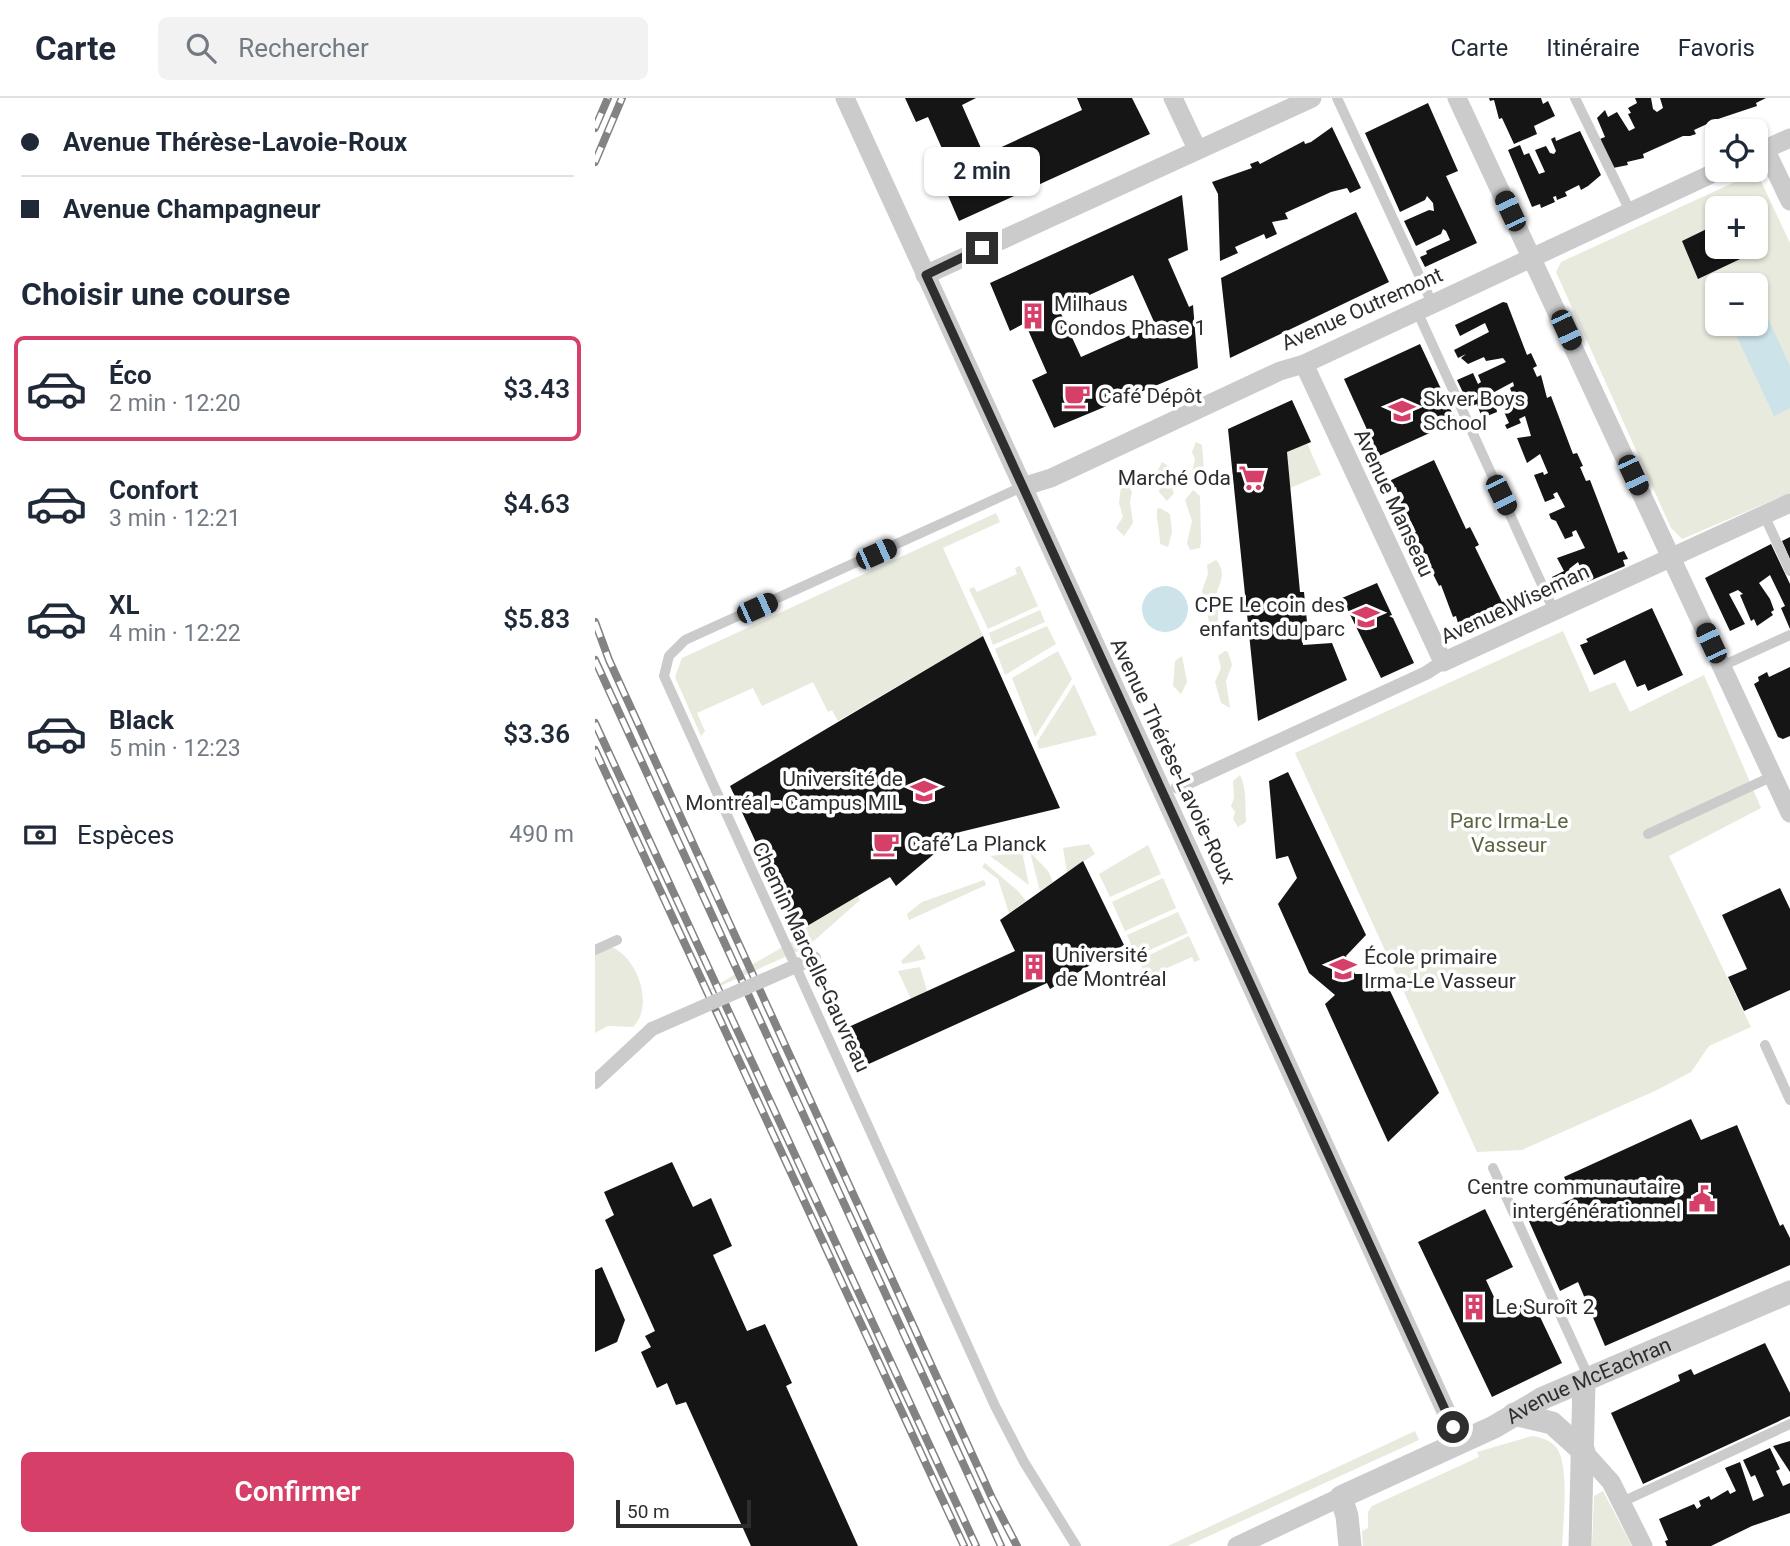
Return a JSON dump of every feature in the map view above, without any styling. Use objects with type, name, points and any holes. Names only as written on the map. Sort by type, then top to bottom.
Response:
[{"type":"street","name":"Avenue Thérèse-Lavoie-Roux","points":[[845,98],[1460,1442]]},
{"type":"street","points":[[1174,98],[1197,149]]},
{"type":"street","points":[[926,275],[1312,98]]},
{"type":"street","points":[[1457,98],[1722,666],[1782,773],[1790,813]]},
{"type":"street","points":[[1768,148],[1790,138]]},
{"type":"street","points":[[1768,164],[1790,201]]},
{"type":"street","name":"Avenue Outremont","points":[[1022,487],[1051,478],[1280,371],[1304,364],[1705,177]]},
{"type":"street","name":"Avenue Manseau","points":[[1304,364],[1443,662]]},
{"type":"street","name":"Avenue Wiseman","points":[[1178,786],[1790,503]]},
{"type":"street","points":[[595,1082],[652,1029],[814,958]]},
{"type":"street","name":"Avenue McEachran","points":[[1237,1546],[1460,1442],[1543,1398],[1790,1292]]},
{"type":"street","points":[[1580,1546],[1584,1382]]},
{"type":"street","points":[[1514,1414],[1552,1423],[1584,1452],[1611,1482],[1643,1546]]},
{"type":"street","points":[[1341,1497],[1347,1516],[1350,1546]]},
{"type":"lane","points":[[1337,98],[1554,611]]},
{"type":"lane","points":[[1575,98],[1630,211]]},
{"type":"lane","name":"Chemin Marcelle-Gauvreau","points":[[1022,487],[685,640],[669,656],[664,676],[666,688],[995,1406],[1024,1462],[1076,1546]]},
{"type":"lane","points":[[1764,515],[1790,571]]},
{"type":"lane","points":[[1722,666],[1790,635]]},
{"type":"lane","points":[[1648,834],[1782,773]]},
{"type":"lane","points":[[595,950],[617,940]]},
{"type":"lane","points":[[1765,1045],[1790,1100]]},
{"type":"lane","points":[[1493,1168],[1585,1369],[1584,1382]]},
{"type":"lane","points":[[1622,1502],[1790,1424]]},
{"type":"green space","points":[[1735,182],[1761,182],[1768,196],[1705,196],[1705,259],[1768,259],[1768,196],[1790,243],[1790,493],[1682,539],[1671,528],[1556,272],[1561,262]]},
{"type":"green space","points":[[1196,442],[1202,445],[1204,471],[1198,480],[1191,477],[1195,459],[1192,452]]},
{"type":"green space","points":[[1307,443],[1321,475],[1290,488],[1287,452]]},
{"type":"green space","points":[[1162,462],[1170,467],[1167,477],[1174,493],[1167,501],[1159,492],[1162,480],[1157,472]]},
{"type":"green space","points":[[1128,485],[1132,492],[1130,502],[1133,523],[1124,536],[1116,528],[1123,517],[1119,503],[1121,487]]},
{"type":"green space","points":[[1193,490],[1200,496],[1201,541],[1200,548],[1190,550],[1187,543],[1192,521],[1185,500]]},
{"type":"green space","points":[[1157,509],[1170,514],[1172,532],[1168,547],[1160,544]]},
{"type":"green space","points":[[996,513],[1000,522],[943,548],[983,636],[838,721],[832,710],[828,712],[813,682],[762,706],[753,688],[697,713],[705,731],[701,736],[675,677],[682,658]]},
{"type":"green space","points":[[1216,560],[1222,573],[1215,597],[1218,605],[1218,626],[1211,631],[1202,591],[1208,574],[1207,565]]},
{"type":"green space","points":[[1020,566],[1038,606],[988,629],[969,589],[974,587],[977,592],[1017,574],[1015,568]]},
{"type":"green space","points":[[1040,610],[1045,622],[993,645],[989,633]]},
{"type":"green space","points":[[1047,626],[1056,644],[1005,675],[995,649]]},
{"type":"green space","name":"Parc Irma-Le Vasseur","points":[[1563,631],[1590,692],[1615,682],[1630,712],[1704,675],[1761,808],[1669,856],[1751,1027],[1709,1046],[1691,1072],[1657,1090],[1522,1150],[1477,1152],[1295,753]]},
{"type":"green space","points":[[1058,651],[1072,679],[1035,737],[1012,678]]},
{"type":"green space","points":[[1228,652],[1232,665],[1226,681],[1230,708],[1221,703],[1215,682],[1221,668],[1218,656]]},
{"type":"green space","points":[[1182,656],[1187,682],[1181,694],[1173,686],[1175,661]]},
{"type":"green space","points":[[1074,684],[1097,735],[1039,749],[1037,742]]},
{"type":"green space","points":[[1240,775],[1245,792],[1246,822],[1238,827],[1233,819],[1235,812],[1231,806],[1234,798],[1233,781]]},
{"type":"green space","points":[[1089,844],[1095,854],[1067,872],[1063,848]]},
{"type":"green space","points":[[1148,845],[1161,874],[1110,897],[1099,874]]},
{"type":"green space","points":[[1022,852],[1029,885],[990,856]]},
{"type":"green space","points":[[1030,852],[1048,871],[1053,882],[1040,891]]},
{"type":"green space","points":[[985,863],[1026,901],[1009,913],[998,879],[982,867]]},
{"type":"green space","points":[[1163,878],[1176,908],[1125,931],[1112,902]]},
{"type":"green space","points":[[984,880],[986,885],[909,920],[907,914],[922,902]]},
{"type":"green space","points":[[858,896],[860,900],[808,946],[800,930]]},
{"type":"green space","points":[[1178,912],[1188,933],[1136,956],[1127,935]]},
{"type":"green space","points":[[1189,936],[1200,960],[1194,962],[1192,957],[1151,975],[1154,981],[1149,983],[1139,960]]},
{"type":"green space","points":[[800,937],[805,948],[698,996]]},
{"type":"green space","points":[[919,944],[926,959],[903,964],[901,961]]},
{"type":"green space","points":[[609,946],[628,959],[635,970],[640,982],[642,1006],[633,1027],[608,1026],[595,1033],[595,952]]},
{"type":"green space","points":[[920,967],[927,991],[911,999],[898,971]]},
{"type":"green space","points":[[1415,1431],[1419,1440],[1187,1546],[1168,1546]]},
{"type":"green space","points":[[1532,1436],[1551,1442],[1560,1455],[1565,1495],[1562,1546],[1363,1546],[1362,1531],[1368,1528],[1368,1512],[1372,1506],[1479,1457],[1477,1452]]},
{"type":"green space","points":[[1603,1491],[1632,1546],[1592,1546],[1594,1496]]},
{"type":"water","points":[[1768,319],[1790,366],[1790,408],[1774,416],[1737,336],[1768,336]]},
{"type":"water","points":[[1165,586],[1181,593],[1188,609],[1181,625],[1165,632],[1149,625],[1142,609],[1149,593]]},
{"type":"building","points":[[905,98],[976,98],[962,105],[984,155],[1082,110],[1077,98],[1132,98],[1150,134],[959,221],[940,177],[952,171],[928,117],[916,122]]},
{"type":"building","points":[[1489,98],[1541,98],[1543,104],[1548,101],[1555,116],[1534,126],[1537,134],[1514,144],[1502,118],[1499,119],[1494,100],[1490,101]]},
{"type":"building","points":[[1635,98],[1651,98],[1653,109],[1657,112],[1663,108],[1660,98],[1766,98],[1756,103],[1757,106],[1718,119],[1705,119],[1705,125],[1694,130],[1696,134],[1683,136],[1643,154],[1644,158],[1613,168],[1600,139],[1605,137],[1597,118],[1605,110],[1608,117],[1617,112],[1629,131],[1635,128],[1628,108],[1637,103]]},
{"type":"building","points":[[1428,103],[1458,171],[1446,176],[1477,243],[1425,267],[1420,257],[1427,254],[1426,251],[1450,240],[1446,231],[1443,229],[1441,234],[1416,246],[1404,221],[1429,210],[1434,211],[1433,203],[1427,196],[1425,200],[1400,212],[1365,133]]},
{"type":"building","points":[[1332,127],[1361,188],[1350,193],[1347,188],[1331,192],[1285,213],[1288,219],[1272,222],[1277,234],[1266,239],[1264,234],[1235,247],[1238,253],[1220,261],[1218,194],[1212,182],[1252,168],[1250,164],[1258,161],[1260,164],[1304,141],[1305,144],[1311,142]]},
{"type":"building","points":[[1580,131],[1601,175],[1581,190],[1579,185],[1565,192],[1567,196],[1557,200],[1556,196],[1553,197],[1555,202],[1541,208],[1540,204],[1532,207],[1508,150],[1520,145],[1524,155],[1529,153],[1539,174],[1545,172],[1535,150],[1546,146],[1550,153],[1554,154],[1556,151],[1551,139],[1555,137],[1556,141]]},
{"type":"building","name":"Milhaus Condos Phase 1","points":[[1182,195],[1188,250],[1168,259],[1189,307],[1193,305],[1198,368],[1054,428],[1032,380],[1047,373],[1025,323],[1010,331],[990,283]],"holes":[[[1133,275],[1155,324],[1081,357],[1059,309]]]},
{"type":"building","points":[[1356,212],[1389,282],[1230,358],[1221,278]]},
{"type":"building","points":[[1705,230],[1705,259],[1740,259],[1705,273],[1698,279],[1682,241]]},
{"type":"building","points":[[1503,302],[1507,303],[1527,355],[1531,353],[1537,366],[1533,368],[1537,377],[1541,375],[1547,398],[1551,396],[1573,454],[1577,453],[1586,481],[1590,480],[1618,553],[1624,551],[1628,559],[1623,560],[1625,566],[1587,582],[1578,562],[1569,569],[1575,583],[1559,591],[1552,577],[1564,571],[1557,558],[1585,548],[1576,530],[1572,532],[1573,536],[1565,539],[1556,521],[1551,519],[1549,514],[1565,507],[1557,492],[1553,494],[1555,498],[1545,502],[1534,475],[1548,473],[1540,454],[1527,463],[1517,438],[1531,436],[1525,416],[1519,419],[1521,423],[1507,429],[1505,425],[1509,423],[1501,405],[1496,407],[1497,412],[1482,418],[1477,404],[1470,407],[1457,380],[1473,373],[1478,384],[1481,382],[1478,375],[1506,362],[1503,358],[1486,361],[1484,357],[1468,364],[1461,358],[1466,354],[1458,358],[1454,350],[1489,332],[1485,323],[1460,336],[1455,325]],"holes":[[[1513,382],[1514,386],[1510,388],[1514,399],[1510,400],[1509,396],[1493,403],[1490,398],[1486,400],[1481,390],[1484,389],[1487,396]]]},
{"type":"building","points":[[1420,344],[1456,421],[1379,456],[1344,379]]},
{"type":"building","points":[[1292,400],[1311,442],[1287,452],[1300,592],[1304,592],[1308,632],[1302,634],[1303,645],[1332,643],[1347,680],[1258,721],[1228,429]]},
{"type":"building","points":[[1434,460],[1466,529],[1470,527],[1479,545],[1475,547],[1502,602],[1506,600],[1513,614],[1462,637],[1456,616],[1453,617],[1441,585],[1439,586],[1428,564],[1430,562],[1427,554],[1424,555],[1414,533],[1416,532],[1405,510],[1403,511],[1396,487],[1392,488],[1389,481]]},
{"type":"building","points":[[1790,537],[1790,559],[1782,541]]},
{"type":"building","points":[[1771,544],[1790,584],[1790,629],[1781,608],[1785,606],[1770,575],[1759,583],[1770,599],[1773,615],[1757,626],[1754,619],[1751,621],[1740,595],[1743,594],[1738,590],[1729,594],[1745,624],[1730,631],[1705,578]]},
{"type":"building","points":[[1377,583],[1392,615],[1389,616],[1393,618],[1414,663],[1381,678],[1342,598]]},
{"type":"building","points":[[1652,608],[1683,675],[1648,691],[1645,684],[1637,687],[1625,660],[1594,675],[1580,645],[1588,642],[1586,639]]},
{"type":"building","points":[[983,636],[1060,808],[960,832],[896,886],[890,877],[797,932],[730,786]]},
{"type":"building","points":[[1790,667],[1790,736],[1783,739],[1778,737],[1754,684],[1759,681],[1758,677],[1767,672],[1769,677]]},
{"type":"building","points":[[1288,772],[1366,935],[1346,956],[1355,974],[1382,974],[1439,1093],[1388,1142],[1325,1004],[1335,995],[1309,973],[1278,904],[1297,878],[1288,856],[1276,859],[1269,781]]},
{"type":"building","name":"Université de Montréal","points":[[1083,861],[1124,945],[1050,989],[1047,983],[860,1068],[842,1030],[1015,951],[1000,920]]},
{"type":"building","points":[[1780,888],[1790,909],[1790,990],[1744,1011],[1728,977],[1747,969],[1722,915]]},
{"type":"building","points":[[1691,1119],[1701,1140],[1737,1125],[1780,1226],[1783,1224],[1790,1238],[1790,1265],[1605,1346],[1578,1282],[1560,1291],[1528,1219],[1574,1198],[1564,1177]]},
{"type":"building","points":[[672,1162],[693,1207],[711,1198],[732,1246],[713,1255],[747,1331],[765,1324],[792,1383],[786,1386],[858,1546],[751,1546],[686,1402],[676,1405],[667,1383],[657,1388],[641,1352],[651,1347],[645,1336],[655,1331],[605,1220],[614,1215],[604,1192]]},
{"type":"building","name":"Le Suroît 2","points":[[1485,1209],[1513,1267],[1486,1280],[1502,1314],[1532,1300],[1562,1363],[1492,1397],[1418,1242]]},
{"type":"building","points":[[602,1267],[625,1320],[617,1342],[595,1352],[595,1270]]},
{"type":"building","points":[[1765,1343],[1790,1393],[1790,1416],[1643,1484],[1611,1413],[1680,1381],[1678,1375],[1691,1369],[1694,1375]]},
{"type":"building","points":[[1790,1441],[1790,1472],[1773,1446]]},
{"type":"building","points":[[1770,1448],[1780,1469],[1776,1471],[1783,1486],[1790,1483],[1790,1513],[1752,1526],[1711,1546],[1667,1546],[1665,1541],[1668,1540],[1659,1519],[1694,1504],[1697,1509],[1701,1506],[1699,1501],[1709,1496],[1711,1500],[1728,1490],[1730,1494],[1736,1491],[1725,1468],[1740,1462],[1753,1501],[1764,1496],[1755,1475],[1751,1477],[1743,1460]]},
{"type":"railway","points":[[595,128],[608,98]]},
{"type":"railway","points":[[595,162],[622,98]]},
{"type":"railway","points":[[595,622],[609,660],[992,1498],[1017,1546]]},
{"type":"railway","points":[[595,660],[1001,1546]]},
{"type":"railway","points":[[595,723],[976,1546]]},
{"type":"railway","points":[[595,750],[964,1546]]},
{"type":"place","name":"Milhaus Condos Phase 1","points":[[1033,316]]},
{"type":"place","name":"Café Dépôt","points":[[1077,396]]},
{"type":"place","name":"Skver Boys School","points":[[1402,411]]},
{"type":"place","name":"Marché Oda","points":[[1252,478]]},
{"type":"place","name":"CPE Le coin des enfants du parc","points":[[1366,617]]},
{"type":"place","name":"Université de Montréal - Campus MIL","points":[[924,791]]},
{"type":"place","name":"Café La Planck","points":[[886,844]]},
{"type":"place","name":"Université de Montréal","points":[[1034,967]]},
{"type":"place","name":"École primaire Irma-Le Vasseur","points":[[1343,969]]},
{"type":"place","name":"Centre communautaire intergénérationnel","points":[[1702,1199]]},
{"type":"place","name":"Le Suroît 2","points":[[1474,1307]]},
{"type":"route","points":[[982,248],[926,275],[1453,1427]]}]
